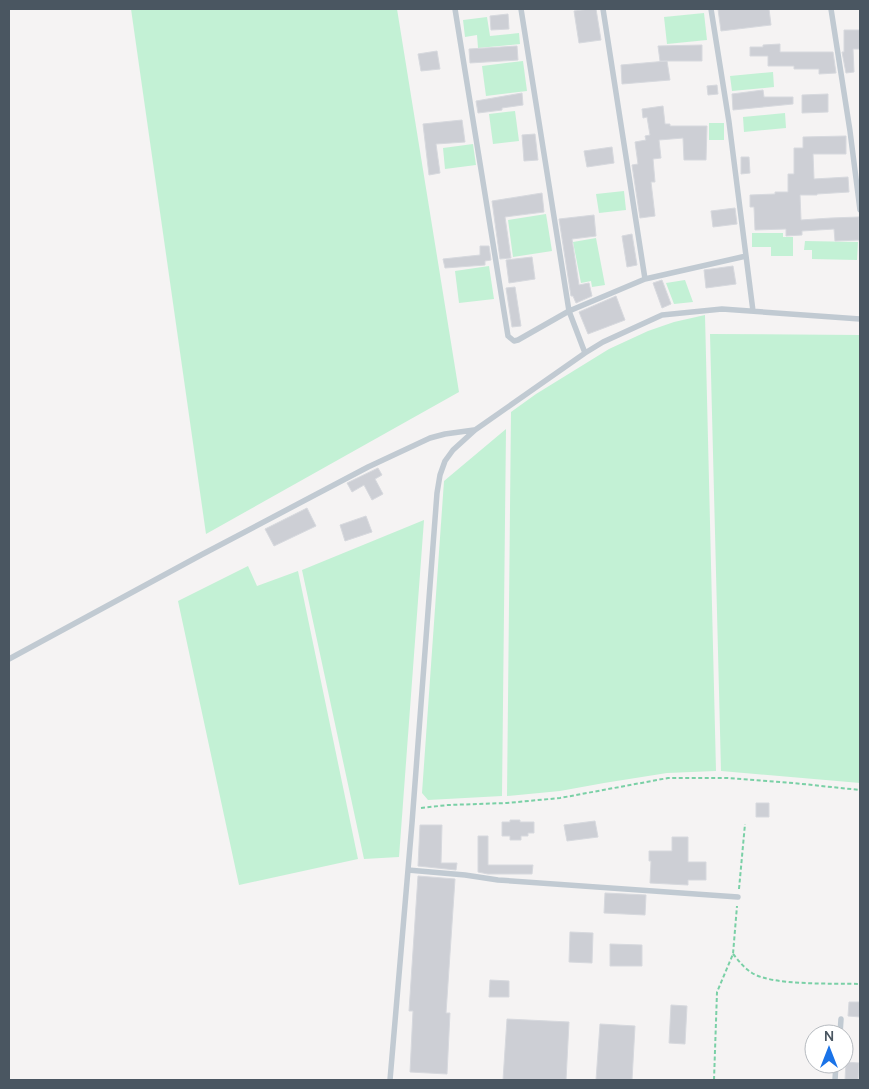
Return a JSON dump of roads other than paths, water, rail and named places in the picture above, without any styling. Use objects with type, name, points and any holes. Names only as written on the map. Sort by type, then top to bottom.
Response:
[{"type":"lane","points":[[456,9],[508,336],[514,341],[518,340],[569,311],[645,279],[746,256]]},
{"type":"lane","points":[[521,9],[569,311],[585,354]]},
{"type":"lane","points":[[603,9],[645,279]]},
{"type":"lane","points":[[711,9],[729,122],[753,311]]},
{"type":"lane","points":[[831,9],[860,210]]},
{"type":"lane","points":[[390,1080],[414,808],[437,493],[445,461],[453,450],[475,430],[585,354],[603,342],[662,315],[722,309],[860,319]]},
{"type":"lane","points":[[9,659],[368,467],[430,438],[475,430]]},
{"type":"lane","points":[[408,870],[498,880],[738,897]]},
{"type":"lane","points":[[841,1019],[841,1024]]}]
